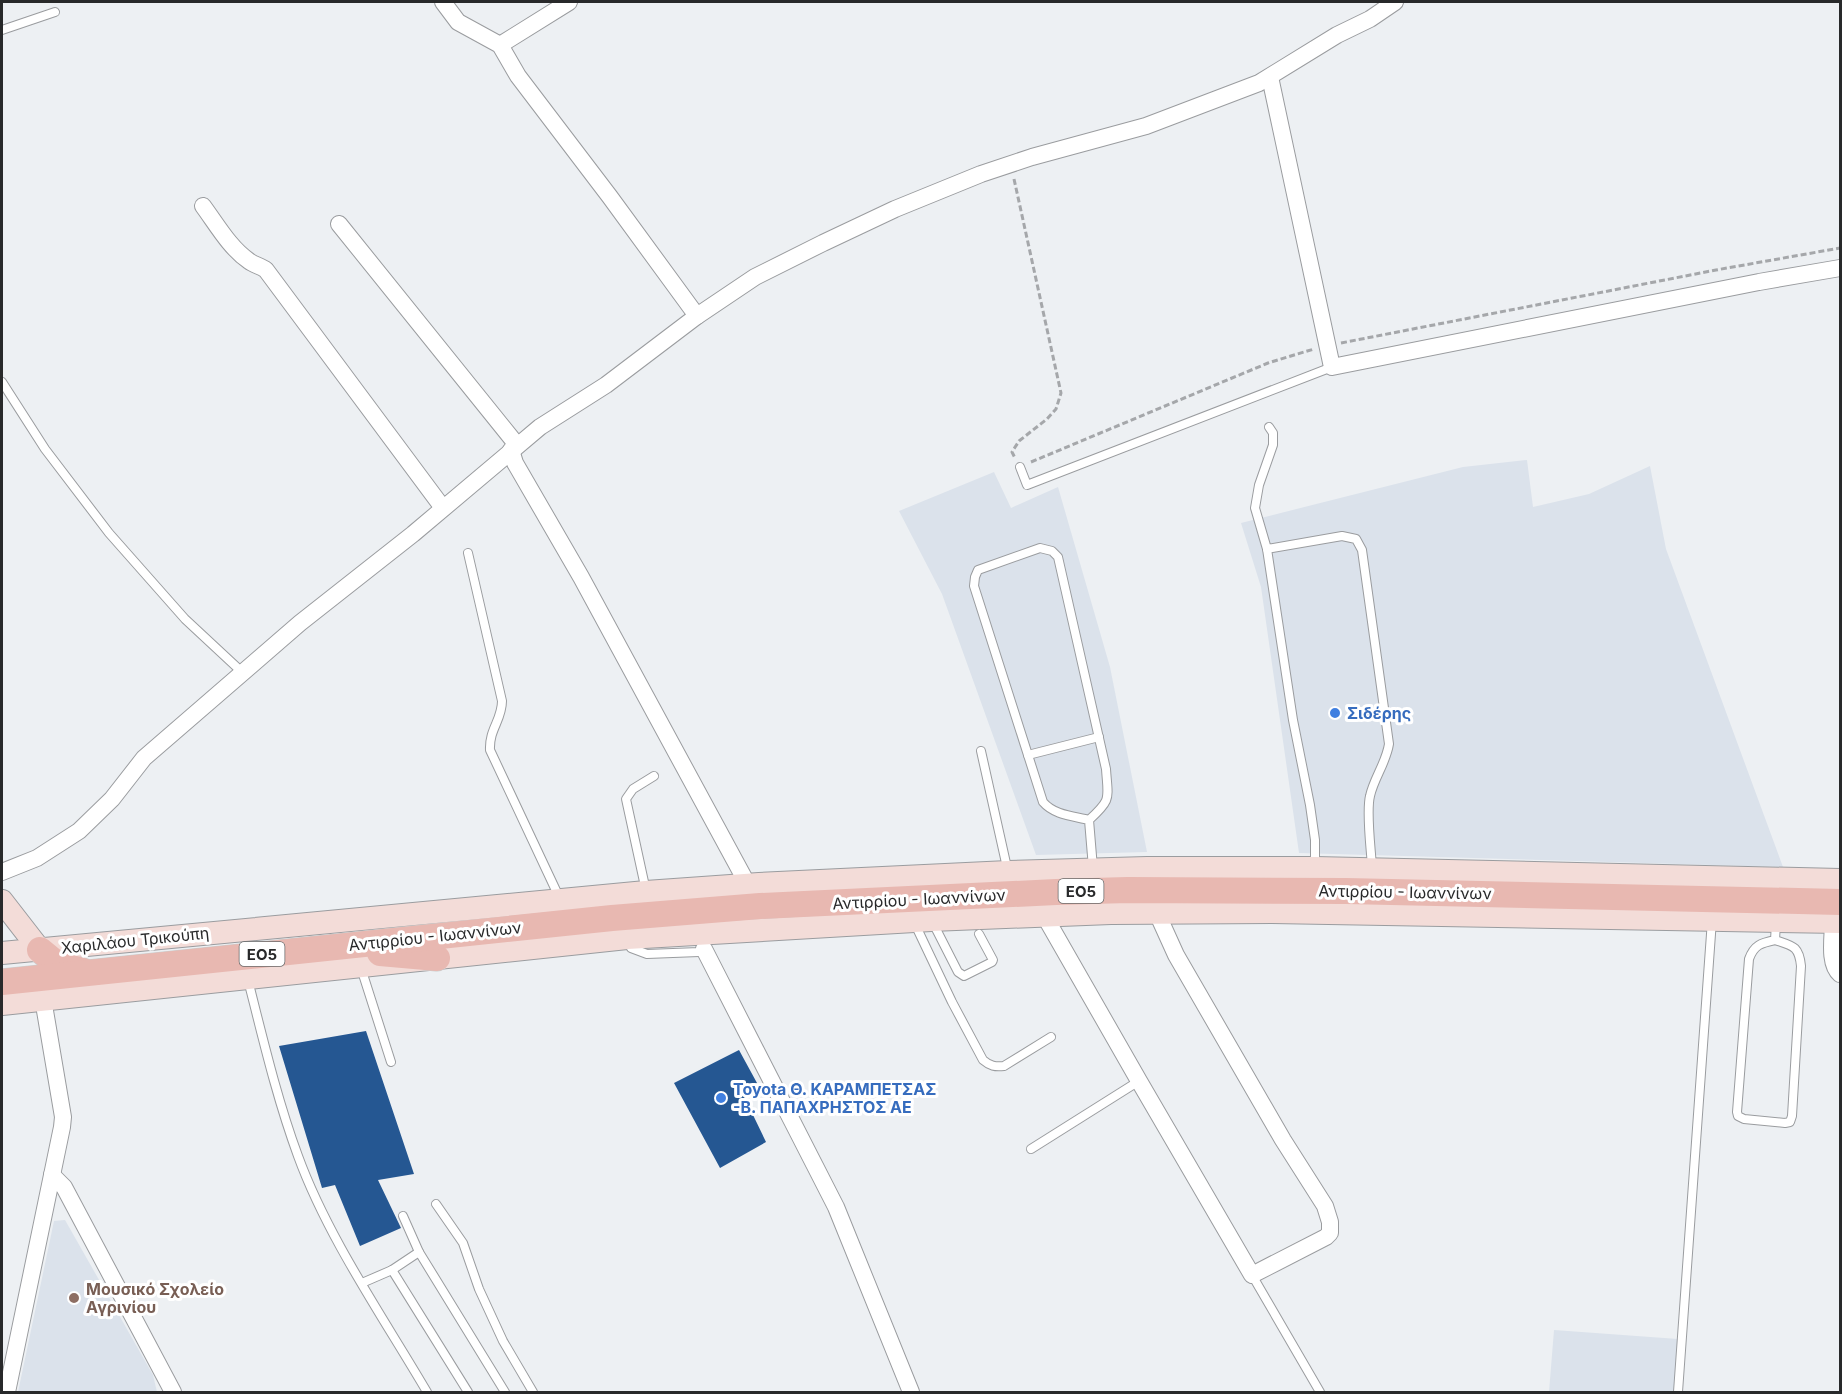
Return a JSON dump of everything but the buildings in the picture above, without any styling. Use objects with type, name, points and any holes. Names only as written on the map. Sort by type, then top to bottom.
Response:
[{"type":"main road","name":"Αντιρρίου - Ιωαννίνων","points":[[2,982],[686,911],[1128,890],[1346,891],[1838,915]]},
{"type":"main road","points":[[323,948],[437,958]]},
{"type":"main road","points":[[40,950],[57,964],[89,973]]},
{"type":"street","points":[[443,2],[458,22],[500,45],[518,76],[697,316]]},
{"type":"street","points":[[500,45],[569,2]]},
{"type":"street","points":[[2,872],[37,858],[80,831],[112,800],[144,758],[300,623],[540,427],[606,385],[697,316],[755,277],[895,209],[981,174],[1146,126],[1259,83],[1318,45],[1370,19],[1395,2]]},
{"type":"street","points":[[1270,77],[1332,367],[1840,268]]},
{"type":"street","points":[[203,206],[243,256],[266,270],[443,508]]},
{"type":"street","points":[[339,224],[514,448],[515,463],[581,577],[748,885]]},
{"type":"street","name":"Χαριλάου Τρικούπη","points":[[2,953],[646,892],[1008,872],[1190,867],[1315,868],[1840,880]]},
{"type":"street","points":[[2,901],[40,950]]},
{"type":"street","points":[[1044,915],[1138,1082],[1252,1275],[1326,1237],[1330,1233],[1330,1218],[1176,955],[1157,913]]},
{"type":"street","points":[[2,1004],[627,938],[706,941],[922,921],[1044,915],[1157,913],[1344,913],[1712,920],[1775,931],[1838,915],[1833,963],[1840,974]]},
{"type":"street","points":[[706,941],[836,1207],[911,1392]]},
{"type":"street","points":[[6,1392],[63,1117],[43,999]]},
{"type":"street","points":[[52,1175],[61,1183],[72,1201],[173,1392]]},
{"type":"lane","points":[[2,30],[55,12]]},
{"type":"lane","points":[[1020,467],[1028,485],[1332,367]]},
{"type":"lane","points":[[2,382],[45,449],[109,533],[185,619],[243,673]]},
{"type":"lane","points":[[1269,427],[1273,433],[1273,444],[1255,508],[1266,549],[1314,831],[1315,868]]},
{"type":"lane","points":[[1266,549],[1342,536],[1356,539],[1362,550],[1389,744],[1369,802],[1372,869]]},
{"type":"lane","points":[[1040,548],[1052,551],[1058,557],[1106,770],[1108,796],[1104,806],[1089,820],[1055,812],[1043,802],[974,586],[978,570],[1040,548]]},
{"type":"lane","points":[[468,553],[502,701],[500,714],[490,739],[490,750],[560,899]]},
{"type":"lane","points":[[1028,755],[1099,737]]},
{"type":"lane","points":[[981,751],[1008,872]]},
{"type":"lane","points":[[646,892],[626,799],[633,789],[654,776]]},
{"type":"lane","points":[[1089,820],[1093,870]]},
{"type":"lane","points":[[1678,1392],[1712,920]]},
{"type":"lane","points":[[922,921],[958,972],[964,975],[993,960],[979,934]]},
{"type":"lane","points":[[922,921],[952,1002],[983,1060],[989,1065],[1004,1066],[1051,1037]]},
{"type":"lane","points":[[1775,931],[1797,949],[1801,966],[1792,1120],[1787,1123],[1744,1119],[1738,1116],[1737,1112],[1749,959],[1755,946],[1775,931]]},
{"type":"lane","points":[[361,967],[391,1062]]},
{"type":"lane","points":[[248,978],[273,1078],[298,1157],[331,1230],[427,1392]]},
{"type":"lane","points":[[1031,1149],[1138,1082]]},
{"type":"lane","points":[[436,1204],[463,1243],[503,1341],[533,1392]]},
{"type":"lane","points":[[403,1216],[419,1252],[505,1392]]},
{"type":"lane","points":[[362,1283],[392,1269],[419,1252]]},
{"type":"lane","points":[[392,1269],[468,1392]]},
{"type":"lane","points":[[1252,1275],[1320,1392]]},
{"type":"path","points":[[1010,164],[1060,393],[1056,409],[1019,441],[1012,452],[1020,467]]},
{"type":"shaded area","points":[[1527,460],[1533,507],[1589,494],[1650,466],[1666,549],[1783,867],[1299,853],[1261,587],[1241,523],[1463,467]]},
{"type":"shaded area","points":[[994,472],[1011,508],[1058,487],[1110,667],[1147,852],[1036,855],[942,594],[899,511]]},
{"type":"shaded area","name":"Μουσικό Σχολείο Αγρινίου","points":[[65,1220],[153,1375],[157,1392],[18,1392],[54,1221]]},
{"type":"shaded area","points":[[1554,1330],[1678,1339],[1674,1392],[1549,1392]]},
{"type":"place","name":"Σιδέρης","points":[[1335,713]]},
{"type":"place","name":"Toyota Θ. ΚΑΡΑΜΠΕΤΣΑΣ -Β. ΠΑΠΑΧΡΗΣΤΟΣ ΑΕ","points":[[721,1098]]},
{"type":"place","name":"Μουσικό Σχολείο Αγρινίου","points":[[74,1298]]}]
